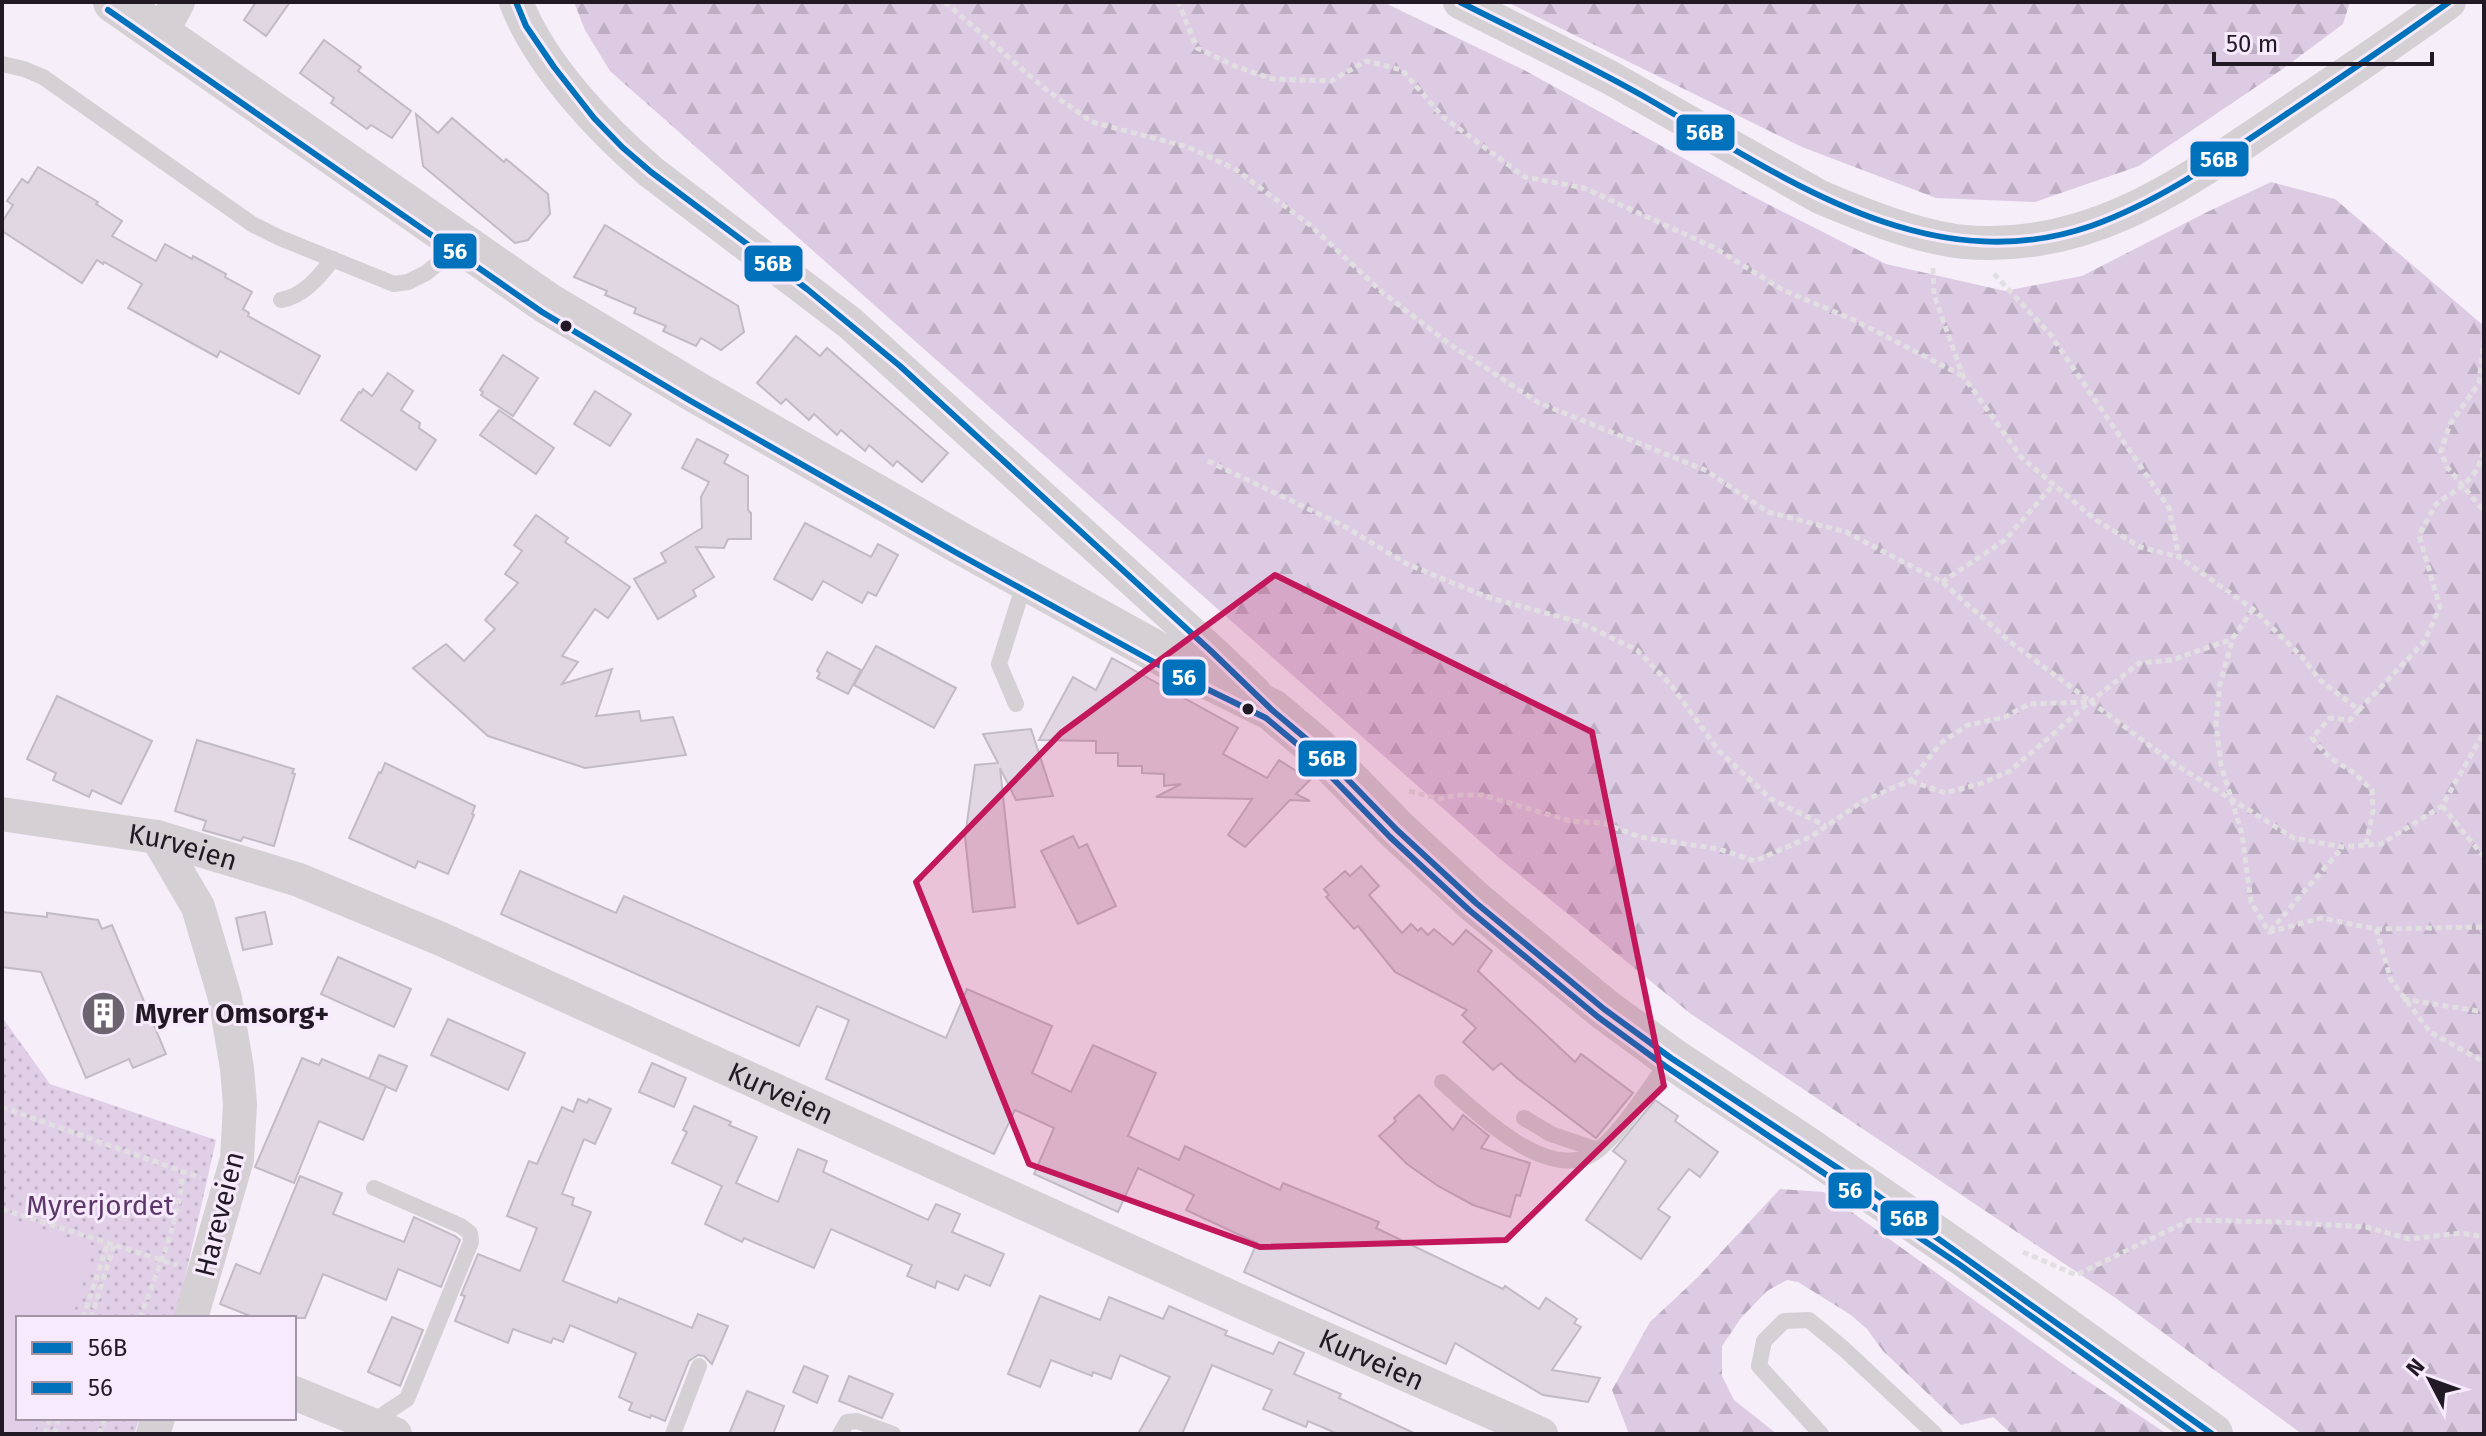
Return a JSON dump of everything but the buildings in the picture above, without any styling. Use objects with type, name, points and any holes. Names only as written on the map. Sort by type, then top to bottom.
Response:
[{"type":"street","points":[[114,2],[169,18],[456,242],[547,303],[694,391],[1025,579],[1185,649]]},
{"type":"street","points":[[516,2],[526,26],[554,67],[594,118],[622,147],[850,323],[1185,649],[1272,710],[1316,747],[1397,830],[1476,903],[1604,1009],[1671,1058],[1853,1178],[2212,1434]]},
{"type":"street","points":[[1460,2],[1611,78],[1820,197],[1859,213],[1947,238],[2032,240],[2090,227],[2173,189],[2223,157],[2416,13],[2449,2]]},
{"type":"street","name":"Kurveien","points":[[2,814],[157,837],[299,880],[441,939],[1541,1434]]},
{"type":"street","name":"Hareveien","points":[[157,837],[198,907],[225,998],[240,1104],[237,1159],[192,1316]]},
{"type":"street","points":[[296,1394],[382,1429]]},
{"type":"lane","points":[[2,64],[43,77],[252,224],[394,284],[408,282],[426,273],[446,257],[456,242]]},
{"type":"lane","points":[[281,300],[306,288],[333,259]]},
{"type":"lane","points":[[1016,704],[999,664],[1025,579]]},
{"type":"lane","points":[[1442,1082],[1505,1135],[1541,1156],[1568,1160],[1587,1157],[1598,1150],[1627,1119],[1671,1058]]},
{"type":"lane","points":[[1524,1118],[1551,1134],[1598,1150]]},
{"type":"lane","points":[[374,1188],[461,1226],[470,1233],[471,1242],[407,1399],[382,1429]]},
{"type":"lane","points":[[1821,1434],[1759,1366],[1764,1341],[1784,1321],[1809,1320],[1935,1434]]},
{"type":"lane","points":[[673,1434],[699,1366]]},
{"type":"lane","points":[[840,1434],[847,1422],[857,1421],[893,1434]]},
{"type":"path","points":[[945,2],[1045,89],[1092,122],[1188,147],[1235,169],[1310,225],[1383,293],[1451,345],[1539,403],[1705,470],[1768,512],[1846,532],[1942,582],[2009,641],[2176,765],[2294,838],[2342,847],[2381,844],[2442,806],[2484,732]]},
{"type":"path","points":[[1176,2],[1197,48],[1237,67],[1273,79],[1331,81],[1366,61],[1402,70],[1443,117],[1525,177],[1584,188],[1713,247],[1783,290],[1854,320],[1963,376]]},
{"type":"path","points":[[1947,238],[1934,295],[1963,376],[2022,458],[2096,520],[2140,547],[2179,557],[2253,609],[2302,657],[2320,680],[2359,710]]},
{"type":"path","points":[[1947,238],[2050,334],[2169,508],[2179,557]]},
{"type":"path","points":[[2484,338],[2479,383],[2450,424],[2441,451],[2447,467],[2484,511]]},
{"type":"path","points":[[2366,845],[2373,811],[2372,790],[2353,772],[2330,758],[2312,738],[2330,718],[2350,720],[2424,642],[2440,607],[2419,535],[2436,504],[2464,485],[2477,470],[2484,451]]},
{"type":"path","points":[[1208,461],[1342,525],[1407,564],[1487,597],[1579,622],[1637,650],[1671,685],[1719,751],[1771,799],[1827,826]]},
{"type":"path","points":[[1942,582],[2005,540],[2053,485]]},
{"type":"path","points":[[2253,609],[2233,638],[2220,684],[2216,723],[2221,765],[2242,834],[2251,902],[2269,932]]},
{"type":"path","points":[[1911,780],[1945,793],[1980,784],[2010,771],[2139,663],[2172,660],[2233,638]]},
{"type":"path","points":[[1403,789],[1439,799],[1483,795],[1570,821],[1603,823],[1640,837],[1719,849],[1755,861],[1812,836],[1863,801],[1911,780],[1941,743],[1968,725],[2005,717],[2029,704],[2090,702]]},
{"type":"path","points":[[2442,806],[2484,857]]},
{"type":"path","points":[[2269,932],[2342,847]]},
{"type":"path","points":[[2269,932],[2321,918],[2376,929],[2484,927]]},
{"type":"path","points":[[2376,929],[2391,980],[2403,999],[2430,1032],[2484,1062]]},
{"type":"path","points":[[2403,999],[2484,1012]]},
{"type":"path","points":[[2,1107],[183,1170],[173,1220],[141,1316]]},
{"type":"path","points":[[2,1209],[205,1273]]},
{"type":"path","points":[[2022,1251],[2076,1275],[2190,1220],[2366,1227],[2409,1239],[2461,1233],[2484,1237]]},
{"type":"path","points":[[84,1316],[111,1244]]},
{"type":"path","points":[[92,1316],[111,1244]]},
{"type":"highlighted area","points":[[1275,575],[1592,732],[1664,1086],[1506,1240],[1260,1247],[1029,1164],[916,882],[1061,733]]},
{"type":"green space","points":[[574,2],[1383,2],[1526,71],[1750,195],[1886,264],[2005,291],[2082,276],[2271,182],[2335,199],[2484,326],[2484,1434],[2302,1434],[2117,1299],[1691,1014],[1499,858],[610,71],[585,30]]},
{"type":"green space","points":[[1507,2],[2350,2],[2343,24],[2284,68],[2139,166],[2035,202],[1936,198],[1802,147]]},
{"type":"green space","name":"Myrerjordet","points":[[2,1017],[50,1084],[216,1140],[176,1316],[16,1316],[16,1420],[139,1420],[134,1434],[2,1434]]},
{"type":"green space","points":[[1780,1189],[1824,1192],[2074,1372],[2167,1434],[2012,1434],[1993,1417],[1961,1425],[1883,1351],[1867,1329],[1851,1315],[1798,1282],[1787,1280],[1767,1291],[1741,1318],[1722,1346],[1722,1376],[1734,1400],[1777,1434],[1629,1434],[1612,1390],[1650,1322],[1698,1277]]},
{"type":"green space","points":[[2,1216],[95,1246],[73,1316],[16,1316],[16,1420],[38,1420],[34,1434],[2,1434]]},
{"type":"transit line","name":"56B","points":[[516,2],[526,26],[554,67],[594,118],[622,147],[807,289],[900,366],[1272,710],[1316,747],[1397,830],[1476,903],[1604,1009],[1671,1058],[1853,1178],[2212,1434]]},
{"type":"transit line","name":"56B","points":[[1460,2],[1575,59],[1747,157],[1856,212],[1913,230],[1971,241],[2030,240],[2091,226],[2142,204],[2238,147],[2449,2]]},
{"type":"transit line","name":"56","points":[[108,10],[542,312],[955,552],[1170,671],[1266,718],[1309,754],[1390,837],[1469,910],[1598,1017],[1665,1066],[1960,1265],[2195,1434]]},
{"type":"place","name":"Myrer Omsorg+","points":[[104,1013]]}]
